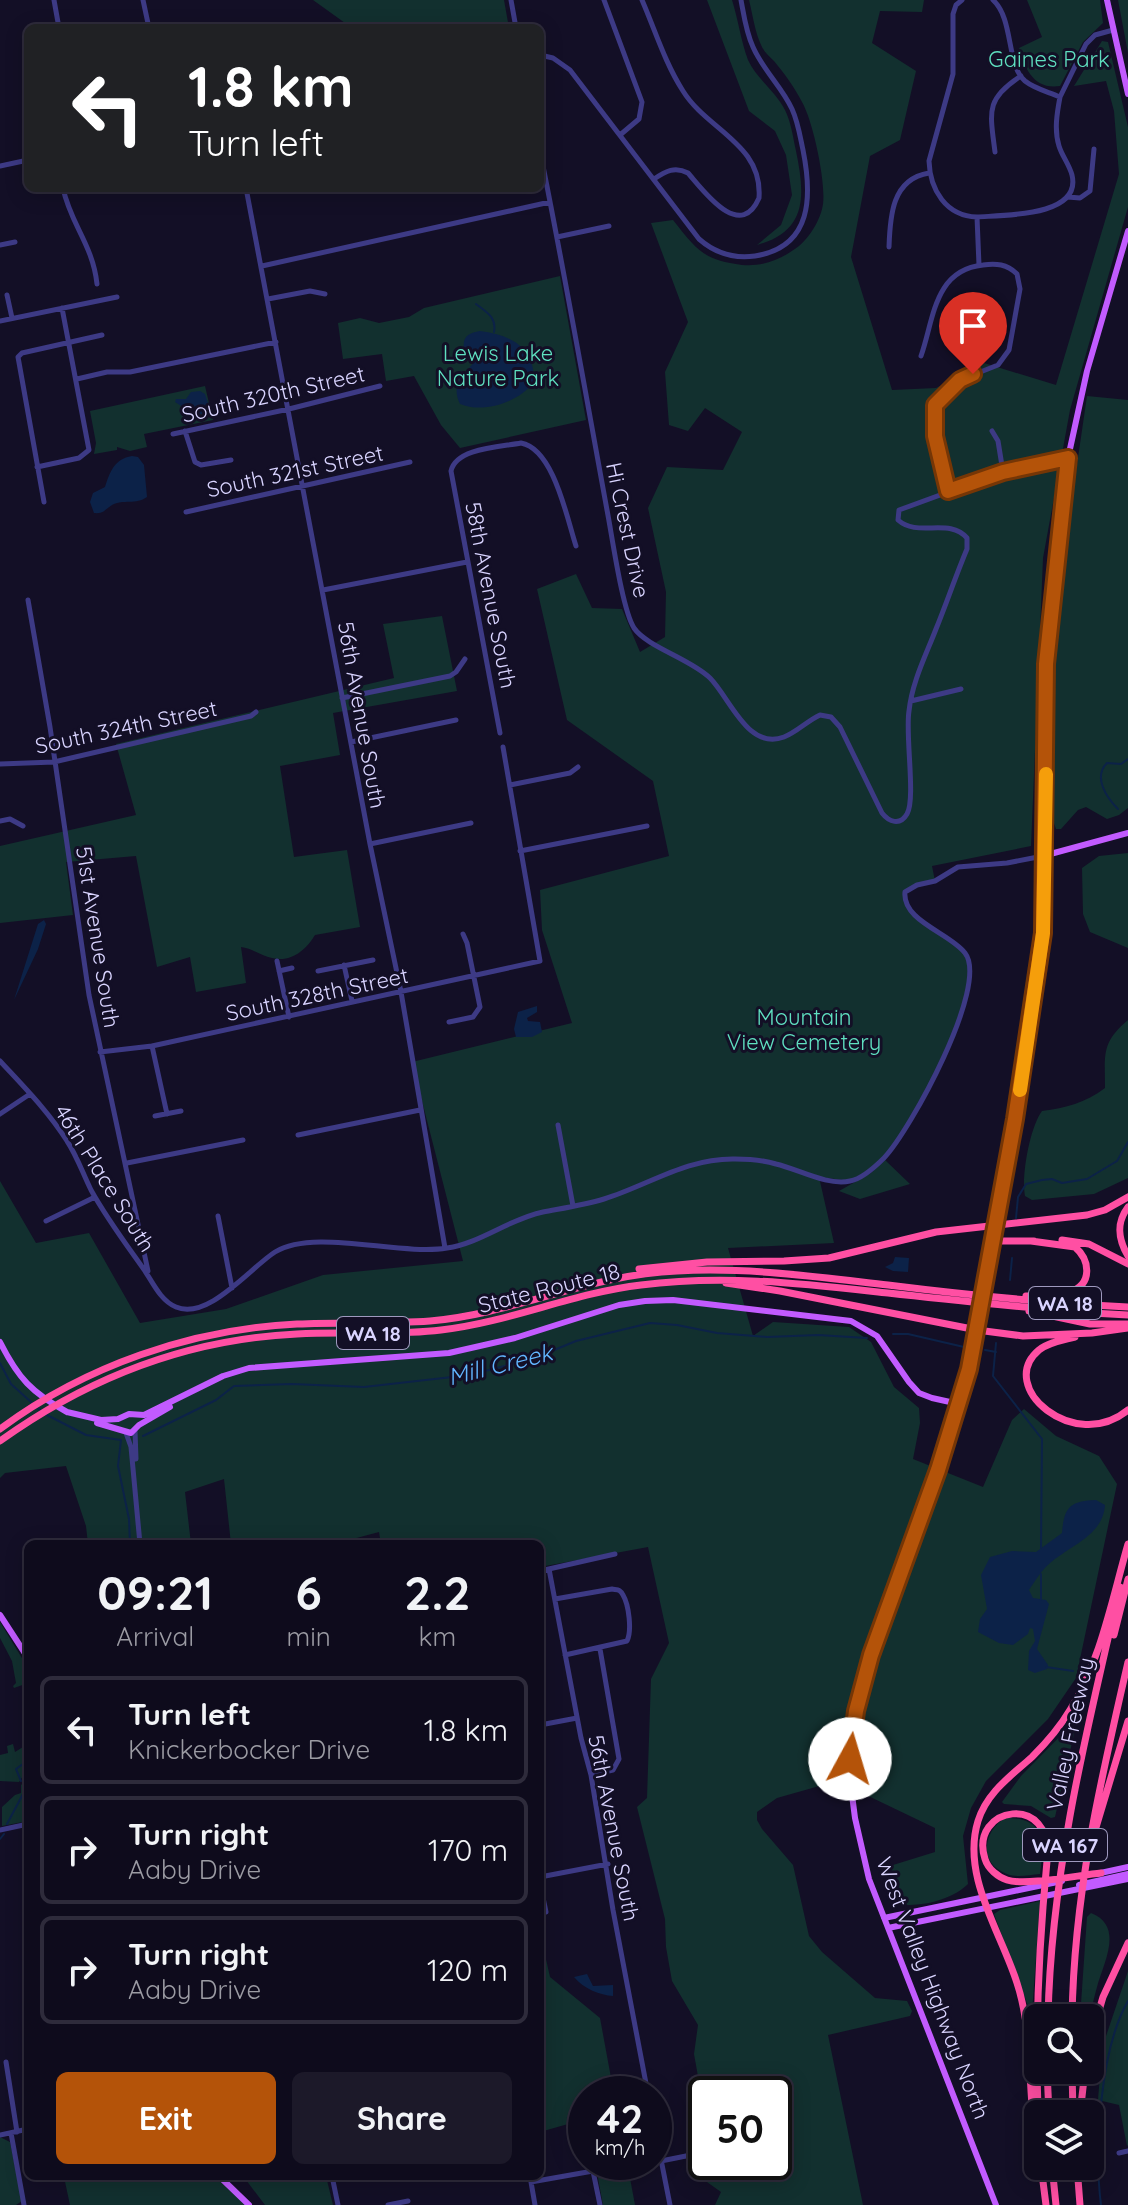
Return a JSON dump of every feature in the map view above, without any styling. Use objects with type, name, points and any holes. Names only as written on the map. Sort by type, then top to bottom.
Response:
[{"type":"highway","points":[[580,1285],[618,1272],[669,1264],[807,1260],[850,1254],[912,1236],[1087,1215],[1105,1210],[1128,1197]]},
{"type":"highway","points":[[1128,1207],[1122,1215],[1119,1233],[1128,1256]]},
{"type":"highway","points":[[992,1241],[1080,1242],[1102,1249],[1128,1264]]},
{"type":"highway","points":[[1003,1301],[1070,1292],[1086,1278],[1086,1261],[1075,1247],[1031,1241]]},
{"type":"highway","name":"State Route 18","points":[[0,1429],[151,1351],[221,1333],[296,1324],[446,1319],[640,1273],[717,1269],[799,1275],[960,1298]]},
{"type":"highway","points":[[704,1280],[780,1291],[977,1330],[1023,1336],[1092,1333]]},
{"type":"highway","name":"State Route 18","points":[[0,1441],[86,1383],[216,1344],[287,1334],[443,1330],[641,1285],[758,1280],[960,1298],[1128,1307]]},
{"type":"highway","name":"State Route 18","points":[[1003,1301],[1016,1306],[1128,1315]]},
{"type":"highway","points":[[1016,1306],[1090,1324],[1128,1326]]},
{"type":"highway","points":[[1128,1326],[1052,1343],[1037,1352],[1030,1361],[1028,1373],[1032,1395],[1062,1422],[1081,1426],[1102,1424],[1128,1410]]},
{"type":"highway","points":[[1033,2100],[1025,2016],[1015,1978],[977,1875],[974,1845],[979,1816],[995,1790],[1048,1740],[1077,1697],[1095,1656],[1128,1544]]},
{"type":"highway","name":"Valley Freeway","points":[[1049,2004],[1060,1875],[1071,1810],[1128,1554]]},
{"type":"highway","points":[[1101,1675],[1107,1663],[1128,1579]]},
{"type":"highway","name":"Valley Freeway","points":[[1073,2004],[1084,1866],[1128,1662]]},
{"type":"highway","points":[[1084,1866],[1128,1721]]},
{"type":"highway","points":[[1038,2100],[1036,2007],[1048,1842],[1037,1821],[1024,1814],[1009,1814],[995,1820],[988,1830],[984,1843],[985,1860],[1002,1878],[1026,1885],[1105,1877]]},
{"type":"highway","points":[[1101,2004],[1128,1943]]},
{"type":"highway","points":[[1043,2180],[1046,2205]]},
{"type":"highway","points":[[1053,2180],[1056,2205]]},
{"type":"highway","points":[[1079,2180],[1081,2205]]},
{"type":"main road","points":[[1107,0],[1128,94]]},
{"type":"main road","name":"West Valley Highway North","points":[[996,2205],[884,1918],[860,1848],[851,1787],[851,1738],[871,1655],[959,1404],[977,1330],[1043,933],[1046,664],[1068,458],[1087,371],[1128,231]]},
{"type":"main road","points":[[1043,856],[1128,833]]},
{"type":"main road","points":[[67,1412],[101,1420],[129,1414],[135,1416],[150,1413],[223,1376],[249,1368],[449,1353],[515,1338],[619,1305],[673,1300],[851,1321],[877,1336],[919,1393],[959,1404]]},
{"type":"main road","points":[[0,1342],[15,1370],[36,1394],[67,1412],[124,1432],[137,1428],[183,1396]]},
{"type":"main road","points":[[135,1416],[137,1428]]},
{"type":"main road","points":[[121,1418],[119,1424],[124,1432]]},
{"type":"main road","points":[[0,1615],[24,1652]]},
{"type":"main road","points":[[888,1928],[1034,1898],[1128,1867]]},
{"type":"main road","points":[[1105,1877],[1128,1877]]},
{"type":"main road","points":[[884,1918],[984,1898],[1026,1885]]},
{"type":"main road","points":[[223,2180],[249,2205]]},
{"type":"street","points":[[54,0],[58,24]]},
{"type":"street","points":[[143,0],[148,24]]},
{"type":"street","points":[[511,0],[515,24]]},
{"type":"street","points":[[604,0],[642,102],[639,119],[620,135]]},
{"type":"street","points":[[642,0],[684,93],[695,108],[751,157],[759,198],[744,213],[730,214],[682,170],[665,171],[654,179]]},
{"type":"street","points":[[544,56],[553,58],[570,70],[699,239],[725,255],[753,256],[773,251],[790,239],[802,222],[810,190],[796,118],[786,97],[752,46],[741,0]]},
{"type":"street","points":[[962,0],[953,14],[953,74],[929,161],[929,173],[941,200],[960,215],[1018,215],[1057,205],[1068,197],[1072,175],[1056,132],[1060,97],[1086,44],[1099,33],[1113,30]]},
{"type":"street","points":[[993,0],[1002,10],[1021,76],[1034,86],[1060,97]]},
{"type":"street","points":[[995,152],[994,99],[1003,88],[1021,76]]},
{"type":"street","points":[[1068,197],[1080,198],[1092,188],[1094,149]]},
{"type":"street","points":[[0,166],[24,161]]},
{"type":"street","points":[[544,171],[557,237],[609,226]]},
{"type":"street","points":[[889,247],[890,224],[901,189],[909,179],[929,173]]},
{"type":"street","points":[[64,192],[67,209],[82,231],[89,249],[97,284]]},
{"type":"street","name":"56th Avenue South","points":[[247,192],[370,844],[401,992],[445,1249]]},
{"type":"street","points":[[262,266],[550,202]]},
{"type":"street","points":[[977,217],[979,265]]},
{"type":"street","name":"Hi Crest Drive","points":[[557,237],[614,545],[630,617],[639,633],[694,664],[708,676],[761,739],[788,736],[820,715],[831,717],[840,727],[882,813],[894,822],[905,817],[910,805],[907,737],[918,674],[967,549],[967,538],[952,528],[915,528],[898,520],[899,510],[948,491]]},
{"type":"street","points":[[0,245],[15,242]]},
{"type":"street","points":[[921,356],[945,284],[957,273],[979,265],[1011,268],[1017,274],[1020,289],[1013,338],[1004,358],[998,365],[960,380],[935,405],[935,436],[948,491],[1003,472],[1068,458]]},
{"type":"street","points":[[268,299],[310,291],[325,294]]},
{"type":"street","points":[[7,295],[12,318]]},
{"type":"street","points":[[0,321],[117,297]]},
{"type":"street","points":[[37,467],[79,458],[87,454],[89,446],[62,308]]},
{"type":"street","points":[[44,502],[18,357],[22,353],[102,335]]},
{"type":"street","points":[[77,379],[107,372],[130,372],[276,342]]},
{"type":"street","name":"South 320th Street","points":[[173,434],[380,386]]},
{"type":"street","points":[[185,431],[195,462],[201,465],[231,460]]},
{"type":"street","points":[[992,431],[998,441],[1003,472]]},
{"type":"street","name":"58th Avenue South","points":[[500,733],[451,471],[453,463],[464,455],[526,443],[541,458],[562,493],[576,546]]},
{"type":"street","name":"South 321st Street","points":[[186,512],[410,462]]},
{"type":"street","points":[[323,590],[467,562]]},
{"type":"street","name":"51st Avenue South","points":[[28,600],[89,995],[149,1276]]},
{"type":"street","points":[[342,698],[450,676],[465,659]]},
{"type":"street","points":[[911,701],[961,689]]},
{"type":"street","name":"South 324th Street","points":[[0,764],[54,762],[251,716],[256,712]]},
{"type":"street","points":[[351,742],[456,720]]},
{"type":"street","points":[[503,747],[520,851],[647,826]]},
{"type":"street","points":[[510,785],[570,773],[578,767]]},
{"type":"street","points":[[0,821],[10,819],[23,826]]},
{"type":"street","points":[[370,844],[471,823]]},
{"type":"street","name":"South 328th Street","points":[[100,1052],[152,1046],[540,961],[520,851]]},
{"type":"street","points":[[218,1216],[232,1288],[275,1253],[299,1244],[445,1249],[474,1240],[513,1220],[604,1199],[704,1161],[731,1158],[763,1161],[843,1182],[851,1181],[865,1174],[891,1150],[922,1101],[962,1013],[972,976],[965,952],[910,911],[904,901],[905,892],[917,885],[935,881],[958,867],[1043,856]]},
{"type":"street","points":[[449,1022],[473,1017],[480,1007],[463,934]]},
{"type":"street","points":[[318,971],[373,960]]},
{"type":"street","points":[[277,961],[289,1017]]},
{"type":"street","points":[[344,965],[352,1001]]},
{"type":"street","points":[[279,971],[292,968]]},
{"type":"street","points":[[152,1046],[167,1114]]},
{"type":"street","name":"46th Place South","points":[[0,1061],[70,1145],[95,1197],[166,1300],[182,1309],[201,1306],[232,1288]]},
{"type":"street","points":[[0,1114],[30,1094]]},
{"type":"street","points":[[298,1135],[420,1110]]},
{"type":"street","points":[[155,1116],[181,1111]]},
{"type":"street","points":[[558,1125],[572,1207]]},
{"type":"street","points":[[126,1164],[243,1140]]},
{"type":"street","points":[[46,1221],[95,1197]]},
{"type":"street","points":[[137,1428],[140,1540]]},
{"type":"street","points":[[124,1432],[131,1447],[136,1480]]},
{"type":"street","points":[[544,1570],[615,1554]]},
{"type":"street","name":"56th Avenue South","points":[[549,1569],[608,1864],[613,1910],[645,2076]]},
{"type":"street","points":[[555,1599],[609,1589],[620,1590],[624,1595],[630,1630],[628,1639],[622,1644],[565,1655]]},
{"type":"street","points":[[591,1775],[610,1771],[618,1763],[600,1649]]},
{"type":"street","points":[[544,1724],[577,1718]]},
{"type":"street","points":[[0,1830],[24,1825]]},
{"type":"street","points":[[544,1879],[608,1864]]},
{"type":"street","points":[[544,1901],[546,1912]]},
{"type":"street","points":[[6,2062],[24,2205]]},
{"type":"street","points":[[0,2135],[24,2130]]},
{"type":"street","points":[[1119,2153],[1128,2151]]},
{"type":"street","points":[[544,2180],[593,2171],[600,2205]]},
{"type":"street","points":[[333,2180],[338,2205]]},
{"type":"street","points":[[535,2205],[531,2182],[542,2180]]},
{"type":"street","points":[[665,2180],[670,2205]]},
{"type":"street","points":[[388,2205],[408,2201]]},
{"type":"green space","points":[[313,0],[504,0],[508,24],[346,24]]},
{"type":"green space","points":[[707,0],[732,0],[748,60],[785,110],[793,135],[801,182],[799,209],[786,231],[757,245],[781,225],[792,195],[786,155],[775,131],[749,111]]},
{"type":"green space","name":"Mountain View Cemetery","points":[[749,0],[924,0],[922,12],[880,11],[872,43],[916,71],[900,140],[870,156],[851,257],[892,390],[936,388],[984,363],[1056,385],[1119,174],[1114,111],[1106,81],[1074,86],[1102,41],[1108,42],[1128,127],[1128,207],[1070,410],[1043,558],[1031,846],[932,866],[935,881],[905,892],[909,908],[916,917],[965,953],[970,961],[971,979],[942,1061],[886,1155],[851,1181],[819,1177],[834,1243],[728,1248],[753,1336],[773,1322],[849,1327],[871,1342],[894,1387],[919,1408],[920,1423],[913,1459],[983,1487],[1012,1420],[1024,1409],[1056,1436],[1099,1456],[1117,1484],[1076,1678],[1048,1719],[986,1781],[971,1808],[963,1836],[968,1884],[952,1895],[931,1902],[909,1905],[889,1902],[886,1882],[893,1865],[935,1852],[935,1828],[837,1781],[777,1798],[757,1812],[762,1829],[793,1865],[809,1936],[822,1952],[875,1998],[907,2001],[912,2011],[910,2016],[828,2035],[863,2205],[715,2205],[721,2192],[707,2182],[792,2180],[792,2076],[698,2076],[694,2054],[698,2025],[672,1981],[665,1919],[637,1807],[647,1798],[651,1679],[669,1643],[648,1547],[544,1566],[544,1540],[380,1540],[379,1532],[349,1540],[231,1540],[224,1479],[185,1492],[191,1540],[88,1540],[86,1526],[66,1466],[5,1473],[0,1478],[0,1181],[36,1243],[89,1233],[140,1323],[226,1309],[323,1275],[463,1261],[412,1062],[572,1023],[542,930],[540,890],[669,856],[653,781],[567,720],[537,589],[576,574],[592,608],[622,609],[640,652],[665,637],[666,592],[648,508],[667,467],[723,470],[742,432],[705,408],[688,431],[669,425],[665,372],[688,322],[651,223],[673,220],[695,246],[709,256],[729,263],[758,265],[779,258],[799,246],[814,227],[823,204],[818,152],[802,102],[762,47]]},
{"type":"green space","name":"Gaines Park","points":[[1027,0],[1100,0],[1103,23],[1083,42],[1060,86],[1043,85],[1032,76],[1024,63],[1019,48],[1042,37]]},
{"type":"green space","points":[[1118,0],[1128,0],[1128,53]]},
{"type":"green space","name":"Lewis Lake Nature Park","points":[[560,276],[586,420],[460,448],[441,425],[414,376],[386,381],[382,354],[343,359],[338,323],[360,318],[379,323],[409,317],[424,308]]},
{"type":"green space","points":[[205,386],[213,420],[144,434],[147,447],[130,451],[117,447],[117,450],[94,454],[96,443],[90,411]]},
{"type":"green space","points":[[1087,396],[1128,400],[1128,808],[1107,819],[1086,807],[1078,810],[1061,829],[1056,829],[1053,820],[1053,685],[1060,581]]},
{"type":"green space","points":[[442,616],[457,691],[333,713],[340,755],[280,766],[294,857],[347,850],[360,927],[315,935],[302,950],[285,959],[268,957],[241,947],[246,983],[196,992],[190,957],[157,967],[136,856],[66,862],[73,915],[0,923],[0,846],[136,815],[116,744],[394,678],[383,624]]},
{"type":"green space","points":[[1128,853],[1128,948],[1090,932],[1083,914],[1082,868],[1099,856]]},
{"type":"green space","points":[[1128,1020],[1128,1178],[1094,1194],[1032,1200],[1025,1196],[1024,1177],[1030,1140],[1038,1118],[1042,1111],[1075,1104],[1105,1088],[1106,1050],[1113,1036]]},
{"type":"green space","points":[[885,1160],[910,1184],[860,1199],[839,1191],[871,1173]]},
{"type":"green space","points":[[0,1622],[24,1661],[24,1684],[14,1688],[12,1661],[0,1638]]},
{"type":"green space","points":[[1073,1723],[1074,1734],[1055,1817],[1051,1818],[1031,1806],[1004,1804],[1002,1802],[1021,1776]]},
{"type":"green space","points":[[13,1744],[15,1752],[23,1747],[24,1775],[19,1782],[0,1781],[0,1755],[8,1753],[7,1746]]},
{"type":"green space","points":[[24,1782],[24,1822],[2,1826],[2,1807],[21,1793]]},
{"type":"green space","points":[[1005,1818],[1028,1822],[1035,1827],[1041,1842],[1040,1874],[1011,1875],[991,1863],[988,1839]]},
{"type":"green space","points":[[1040,1901],[1033,2004],[1027,2004],[994,1914]]},
{"type":"green space","points":[[1091,1913],[1101,1919],[1107,1927],[1109,1946],[1093,2004],[1081,2004],[1087,1917]]},
{"type":"green space","points":[[544,1950],[550,1977],[600,2018],[611,2076],[568,2076],[568,2124],[544,2131]]},
{"type":"green space","points":[[1128,1971],[1127,2146],[1119,2105],[1098,2100],[1099,2084],[1104,2084],[1104,2042]]},
{"type":"green space","points":[[0,2137],[10,2142],[22,2201],[16,2205],[0,2205]]},
{"type":"green space","points":[[65,2180],[223,2180],[248,2205],[70,2205]]},
{"type":"green space","points":[[246,2180],[327,2180],[333,2205],[265,2205]]},
{"type":"green space","points":[[598,2180],[630,2180],[635,2205],[603,2205]]},
{"type":"water","points":[[480,331],[502,336],[519,345],[530,360],[534,382],[510,400],[480,408],[460,404],[457,390],[460,380],[476,360],[464,349],[465,338]]},
{"type":"water","points":[[191,392],[205,394],[208,403],[202,414],[194,414],[175,402],[176,399],[186,399]]},
{"type":"water","points":[[132,456],[138,457],[144,465],[147,497],[116,503],[102,512],[94,513],[90,502],[93,493],[105,487],[117,463]]},
{"type":"water","points":[[44,920],[46,924],[38,949],[14,1000],[38,924]]},
{"type":"water","points":[[537,1006],[537,1012],[527,1018],[528,1021],[540,1022],[542,1032],[532,1037],[516,1037],[514,1029],[518,1012]]},
{"type":"water","points":[[895,1257],[909,1258],[908,1272],[885,1267],[893,1263]]},
{"type":"water","points":[[1096,1500],[1105,1505],[1098,1525],[1092,1533],[1049,1564],[1029,1590],[1033,1598],[1046,1600],[1049,1604],[1037,1649],[1048,1665],[1047,1669],[1035,1673],[1028,1670],[1029,1651],[1035,1641],[1033,1629],[1030,1628],[1028,1634],[1013,1645],[999,1643],[978,1632],[980,1619],[987,1609],[981,1575],[990,1557],[1012,1551],[1036,1552],[1062,1533],[1064,1517],[1070,1507]]},
{"type":"water","points":[[587,1974],[593,1986],[613,1985],[613,1996],[592,1991],[574,1977]]},
{"type":"waterway","points":[[476,304],[492,319],[494,332]]},
{"type":"waterway","points":[[1118,809],[1106,793],[1101,774],[1107,763],[1121,764],[1128,759]]},
{"type":"waterway","name":"Mill Creek","points":[[1016,1218],[1018,1197],[1026,1184],[1052,1179],[1062,1183],[1087,1179],[1117,1161],[1128,1142]]},
{"type":"waterway","points":[[1010,1280],[1012,1258]]},
{"type":"waterway","name":"Mill Creek","points":[[143,1436],[216,1400],[234,1386],[292,1384],[364,1387],[470,1375],[535,1358],[576,1341],[650,1323],[767,1337],[818,1335],[867,1338]]},
{"type":"waterway","name":"Mill Creek","points":[[893,1334],[908,1334],[964,1347]]},
{"type":"waterway","points":[[996,1343],[993,1376],[1042,1439],[1041,1548]]},
{"type":"waterway","name":"Mill Creek","points":[[985,1350],[996,1352]]},
{"type":"waterway","name":"Mill Creek","points":[[0,1363],[11,1384],[40,1410]]},
{"type":"waterway","points":[[45,1414],[86,1435],[121,1440],[118,1466],[129,1519],[130,1540]]},
{"type":"waterway","points":[[1041,1574],[1041,1600]]},
{"type":"waterway","points":[[1046,1667],[1073,1671]]},
{"type":"waterway","points":[[21,1781],[16,1769],[24,1763]]},
{"type":"waterway","points":[[7,1824],[24,1787]]},
{"type":"waterway","points":[[0,1839],[4,1834]]},
{"type":"waterway","points":[[1101,2205],[1098,2157],[1101,2100],[1111,2045],[1128,2001]]},
{"type":"slow traffic","points":[[1020,1090],[1043,933],[1046,774]]},
{"type":"route","points":[[850,1759],[856,1711],[871,1655],[938,1470],[974,1350],[1015,1119],[1043,933],[1046,664],[1068,458],[1003,472],[948,491],[935,436],[935,405],[960,380],[973,374]]}]
